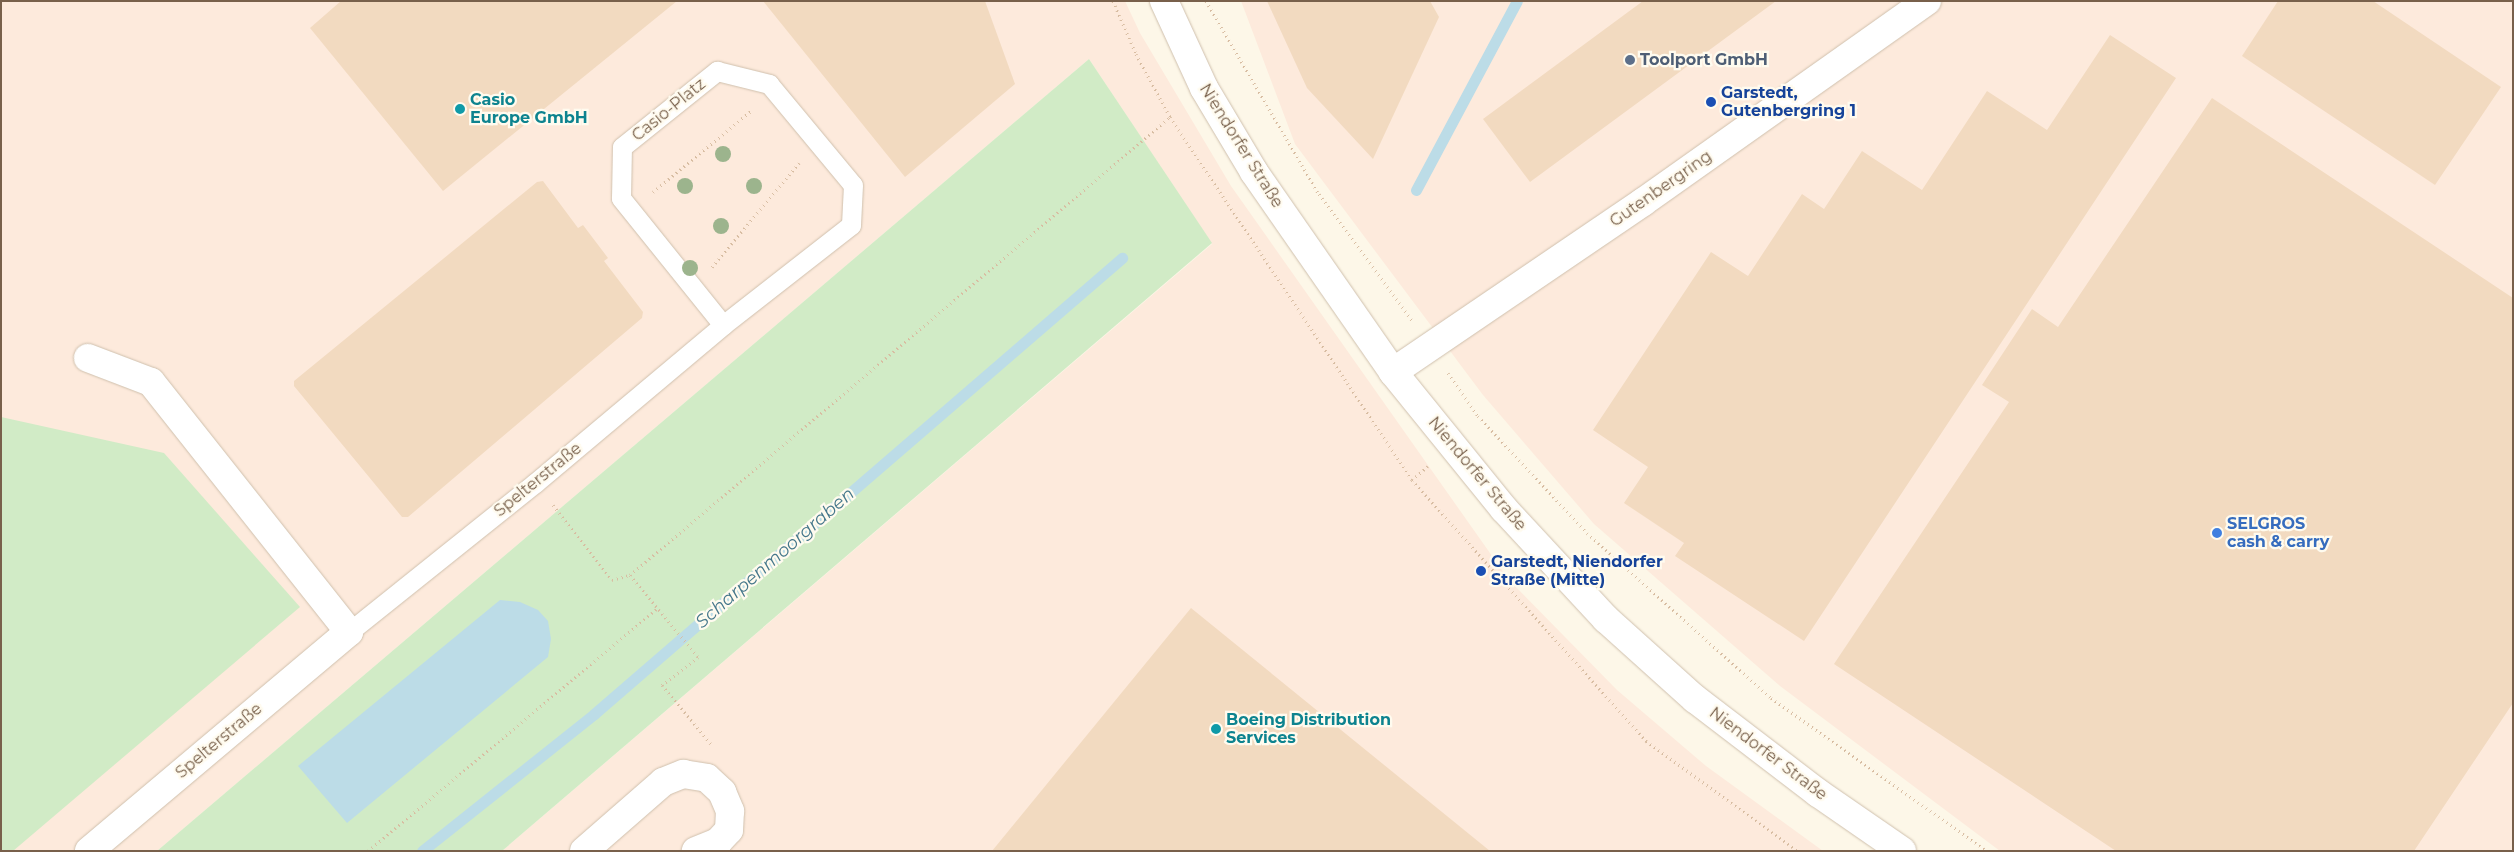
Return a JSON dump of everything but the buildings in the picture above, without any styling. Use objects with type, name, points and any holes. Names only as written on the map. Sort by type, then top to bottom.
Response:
[{"type":"street","name":"Niendorfer Straße","points":[[1164,1],[1204,88],[1254,172],[1393,372],[1504,509],[1606,619],[1695,699],[1818,793],[1902,851]]},
{"type":"street","name":"Gutenbergring","points":[[1393,372],[1643,202],[1927,1]]},
{"type":"street","points":[[88,358],[151,382],[349,632]]},
{"type":"street","name":"Spelterstraße","points":[[89,851],[349,632]]},
{"type":"street","points":[[584,851],[663,782],[683,774],[707,778],[722,792],[730,811],[729,830],[718,842],[696,851]]},
{"type":"lane","name":"Casio-Platz","points":[[717,71],[769,84],[817,142],[853,185],[851,225],[724,325],[621,198],[622,147],[717,71]]},
{"type":"lane","name":"Spelterstraße","points":[[349,632],[535,483],[724,325]]},
{"type":"path","points":[[1206,1],[1319,194],[1401,305]]},
{"type":"path","points":[[631,210],[775,91]]},
{"type":"path","points":[[535,483],[612,580],[630,574],[1170,117]]},
{"type":"path","points":[[694,289],[817,142]]},
{"type":"path","points":[[1467,400],[1478,416],[1587,533],[1770,698],[1987,851]]},
{"type":"path","points":[[630,574],[698,657],[662,685],[718,753]]},
{"type":"path","points":[[368,851],[658,608]]},
{"type":"shaded area","points":[[1,1],[1125,1],[1140,33],[1231,186],[1509,580],[1617,690],[1706,766],[1823,851],[502,851],[1212,244],[1089,59],[157,851],[1,851]]},
{"type":"shaded area","points":[[1241,1],[2513,1],[2513,851],[2000,851],[1780,686],[1594,524],[1483,395],[1295,144]]},
{"type":"green space","points":[[1089,59],[1212,243],[502,851],[157,851]]},
{"type":"green space","points":[[1,417],[164,453],[300,607],[13,851],[1,851]]},
{"type":"water","points":[[500,600],[520,602],[538,610],[548,621],[551,639],[548,657],[347,823],[298,766]]},
{"type":"waterway","name":"Scharpenmoorgraben","points":[[1416,190],[1517,1]]},
{"type":"waterway","name":"Scharpenmoorgraben","points":[[422,851],[594,714],[1122,258]]},
{"type":"place","name":"Toolport GmbH","points":[[1630,60]]},
{"type":"place","name":"Garstedt, Gutenbergring 1","points":[[1711,102]]},
{"type":"place","name":"Casio Europe GmbH","points":[[460,109]]},
{"type":"place","name":"SELGROS cash & carry","points":[[2217,533]]},
{"type":"place","name":"Garstedt, Niendorfer Straße (Mitte)","points":[[1481,571]]},
{"type":"place","name":"Boeing Distribution Services","points":[[1216,729]]}]
